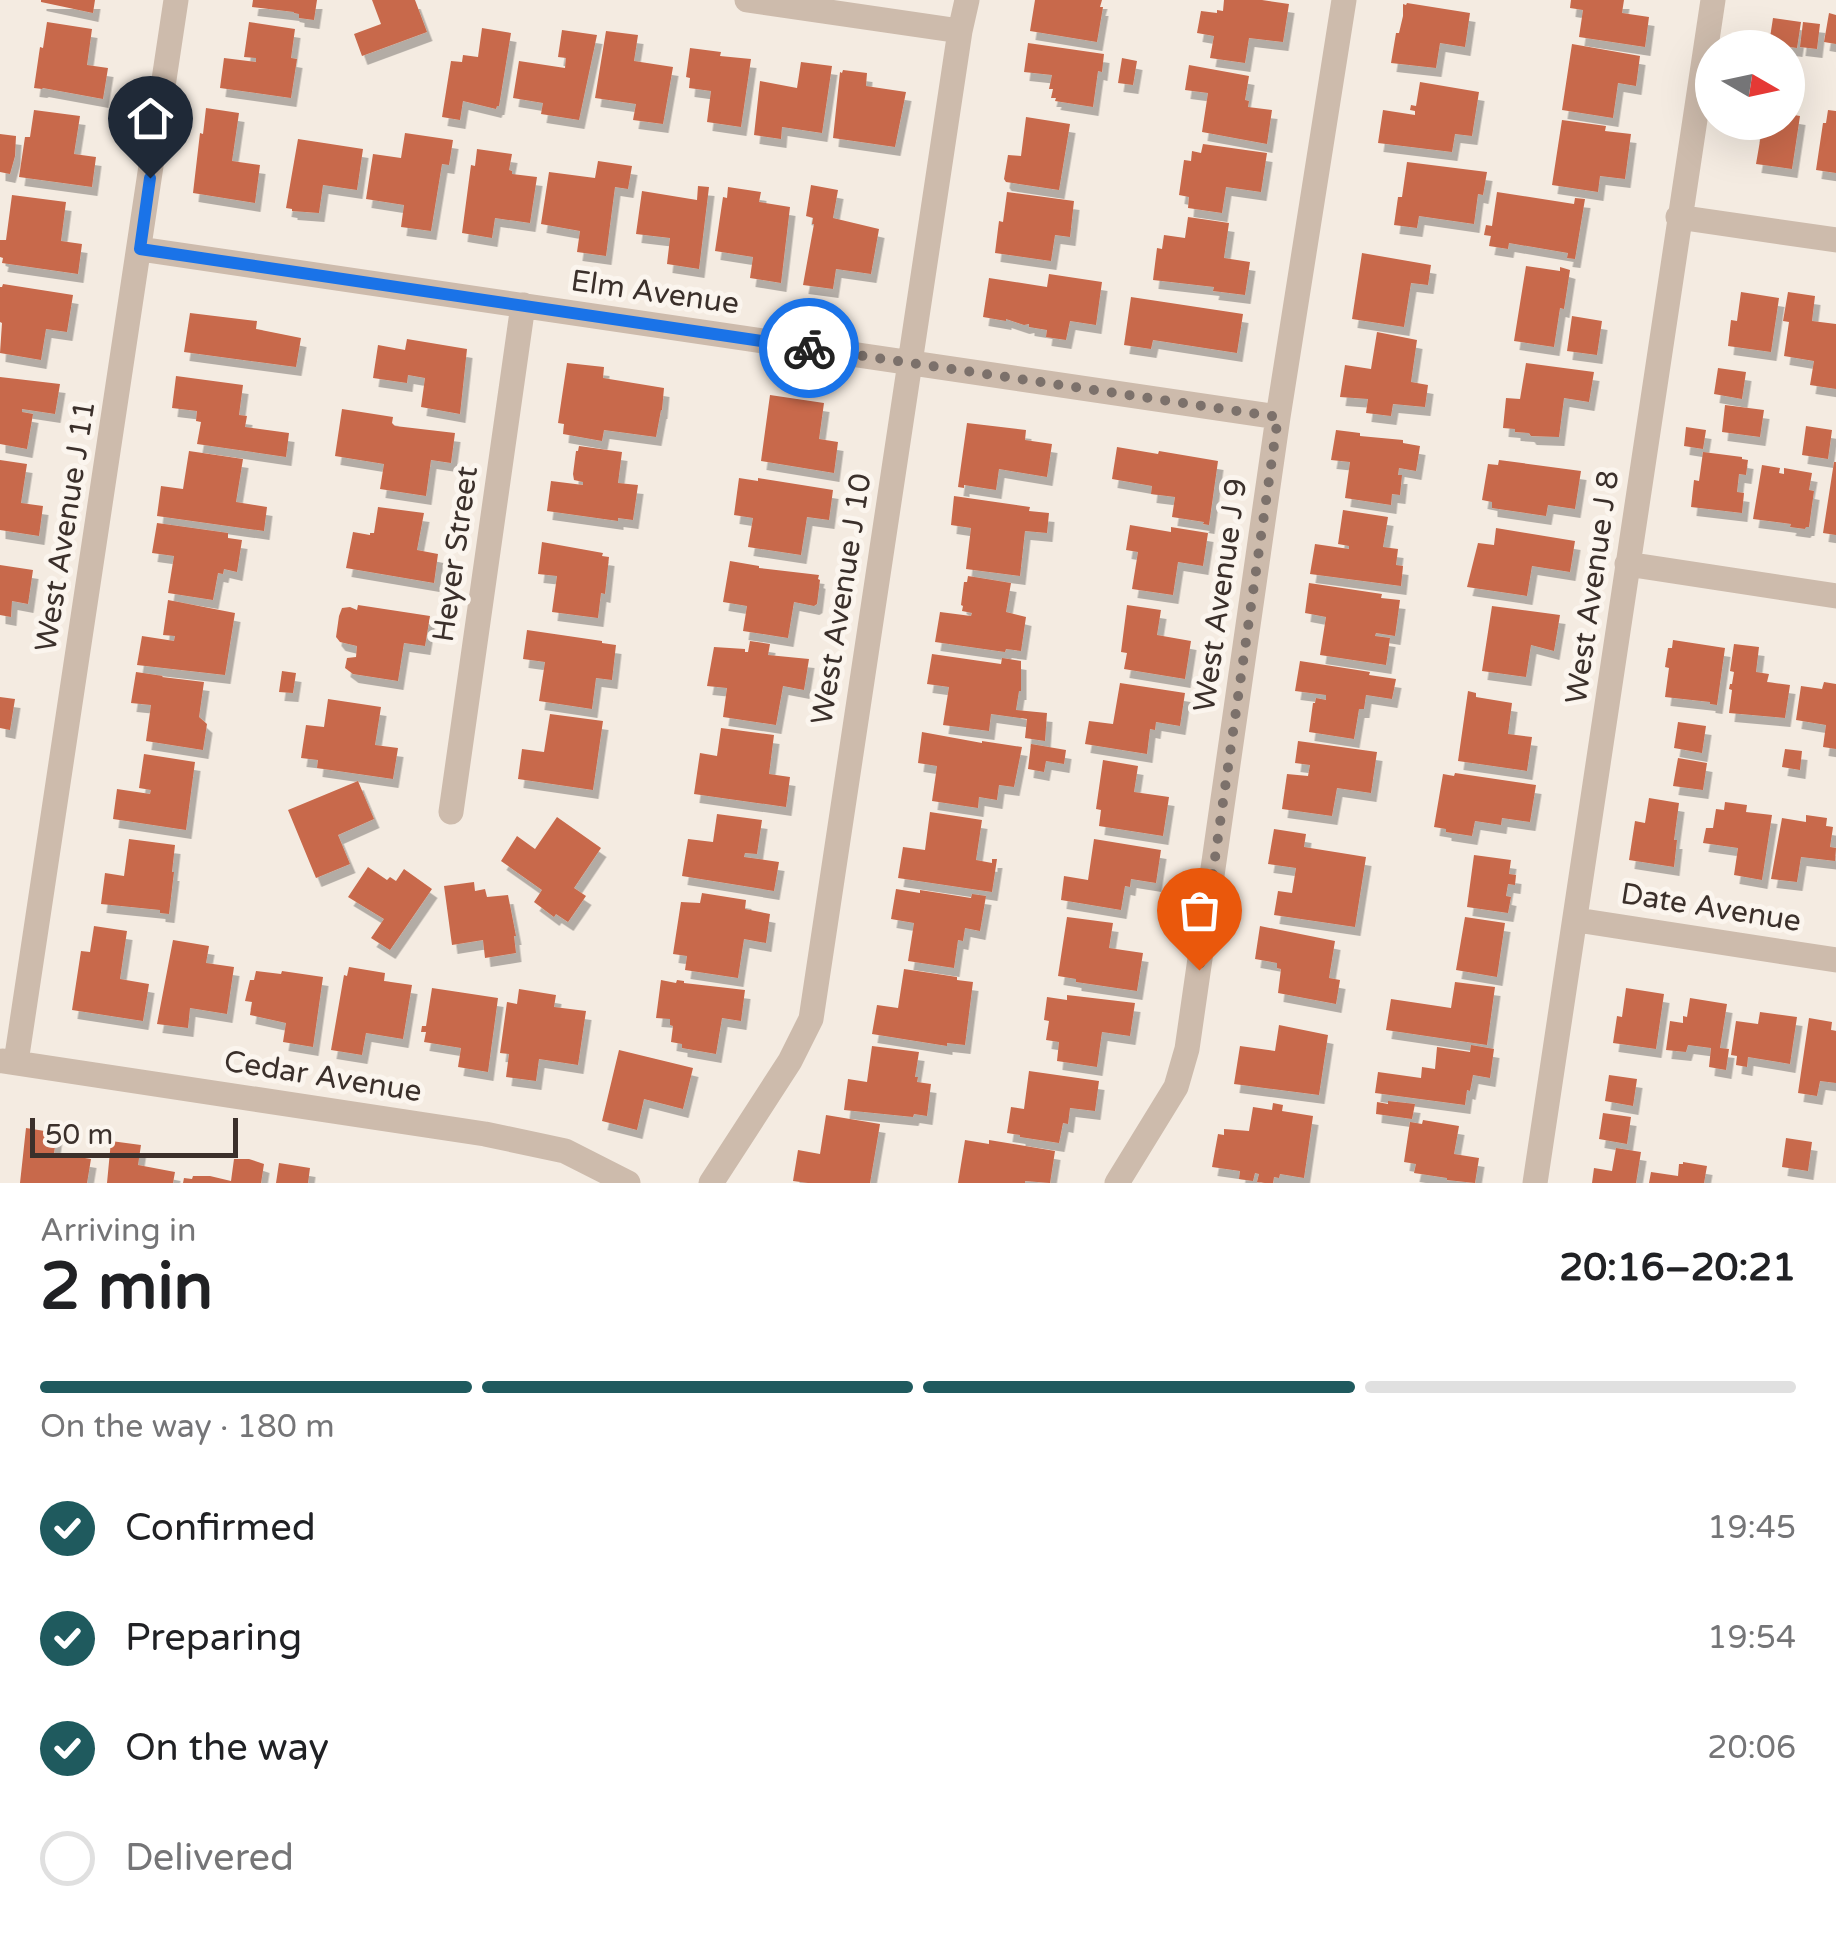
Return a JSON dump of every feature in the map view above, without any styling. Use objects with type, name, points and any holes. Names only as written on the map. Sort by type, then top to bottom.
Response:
[{"type":"street","name":"West Avenue J 11","points":[[8,1061],[140,249],[176,0]]},
{"type":"street","points":[[747,0],[960,31]]},
{"type":"street","name":"West Avenue J 10","points":[[711,1183],[790,1061],[811,1019],[909,362],[968,0]]},
{"type":"street","name":"West Avenue J 9","points":[[1117,1183],[1176,1087],[1188,1049],[1278,417],[1344,0]]},
{"type":"street","name":"West Avenue J 8","points":[[1535,1183],[1577,920],[1678,217],[1714,0]]},
{"type":"street","points":[[1678,217],[1836,240]]},
{"type":"street","name":"Elm Avenue","points":[[140,249],[1278,417]]},
{"type":"street","name":"Heyer Street","points":[[451,812],[523,305]]},
{"type":"street","points":[[1627,564],[1836,596]]},
{"type":"street","name":"Date Avenue","points":[[1577,920],[1836,960]]},
{"type":"street","name":"Cedar Avenue","points":[[8,1061],[485,1134],[565,1151],[628,1183]]},
{"type":"building","points":[[41,0],[95,0],[93,13]]},
{"type":"building","points":[[253,0],[317,0],[314,20],[299,18],[294,12],[252,7]]},
{"type":"building","points":[[372,0],[415,0],[427,32],[362,56],[354,34],[381,24]]},
{"type":"building","points":[[1035,0],[1102,0],[1097,42],[1030,31]]},
{"type":"building","points":[[1224,0],[1289,4],[1283,42],[1249,38],[1245,63],[1210,58],[1214,36],[1197,33],[1201,11],[1223,11]]},
{"type":"building","points":[[1571,0],[1624,0],[1622,13],[1649,17],[1645,47],[1579,37],[1583,10],[1570,8]]},
{"type":"building","points":[[1403,4],[1470,13],[1465,47],[1440,43],[1436,68],[1391,63]]},
{"type":"building","points":[[1829,13],[1836,15],[1836,44],[1824,42]]},
{"type":"building","points":[[1773,18],[1801,22],[1800,30],[1771,30]]},
{"type":"building","points":[[47,22],[92,29],[87,65],[108,68],[103,99],[34,88]]},
{"type":"building","points":[[249,22],[295,29],[291,58],[297,59],[291,98],[220,88],[224,58],[256,62],[256,58],[244,57]]},
{"type":"building","points":[[1803,22],[1820,24],[1817,49],[1805,48]]},
{"type":"building","points":[[482,28],[511,33],[499,106],[496,109],[463,101],[460,120],[442,117],[451,61],[462,62],[463,55],[478,57]]},
{"type":"building","points":[[562,30],[597,35],[579,120],[541,114],[543,103],[513,98],[519,61],[565,68],[566,58],[558,57]]},
{"type":"building","points":[[606,31],[638,35],[634,61],[673,67],[663,124],[633,120],[636,104],[595,98]]},
{"type":"building","points":[[1028,43],[1104,54],[1093,107],[1055,101],[1051,98],[1053,89],[1049,89],[1052,75],[1024,72]]},
{"type":"building","points":[[1572,44],[1640,56],[1636,86],[1618,83],[1613,118],[1562,110]]},
{"type":"building","points":[[690,48],[751,59],[741,127],[707,122],[711,91],[689,88],[690,78],[686,77]]},
{"type":"building","points":[[1122,58],[1137,61],[1133,85],[1118,83]]},
{"type":"building","points":[[801,62],[832,66],[822,133],[782,127],[781,139],[754,135],[760,81],[797,88]]},
{"type":"building","points":[[1189,65],[1249,76],[1245,100],[1249,101],[1248,107],[1272,110],[1267,144],[1202,132],[1208,93],[1185,90]]},
{"type":"building","points":[[843,70],[867,73],[866,86],[906,92],[895,147],[833,138]]},
{"type":"building","points":[[1420,82],[1479,92],[1472,136],[1455,134],[1452,152],[1378,143],[1383,110],[1415,115],[1410,110],[1411,105],[1416,106]]},
{"type":"building","points":[[206,108],[239,113],[232,161],[260,165],[255,203],[193,193]]},
{"type":"building","points":[[34,110],[80,116],[74,154],[96,157],[92,187],[19,177]]},
{"type":"building","points":[[1828,110],[1836,111],[1836,173],[1816,170]]},
{"type":"building","points":[[1026,117],[1070,124],[1059,190],[1004,179],[1008,155],[1021,156]]},
{"type":"building","points":[[1562,120],[1631,134],[1625,179],[1600,176],[1598,192],[1552,185]]},
{"type":"building","points":[[405,133],[453,140],[449,165],[442,164],[431,231],[401,227],[404,205],[366,199],[373,154],[401,158]]},
{"type":"building","points":[[0,134],[16,136],[10,174],[0,172]]},
{"type":"building","points":[[298,139],[363,149],[357,190],[323,185],[319,213],[286,208]]},
{"type":"building","points":[[1760,140],[1796,140],[1792,169],[1756,164]]},
{"type":"building","points":[[1203,144],[1267,153],[1261,192],[1226,187],[1222,213],[1188,208],[1189,197],[1179,195],[1184,160],[1191,161],[1192,151],[1201,153]]},
{"type":"building","points":[[477,149],[512,154],[512,174],[537,177],[530,223],[495,218],[492,238],[462,233],[471,165],[475,166]]},
{"type":"building","points":[[598,161],[632,166],[628,189],[615,187],[606,256],[577,252],[580,231],[541,224],[549,172],[595,178]]},
{"type":"building","points":[[1407,162],[1487,172],[1483,195],[1478,194],[1474,224],[1419,216],[1417,228],[1394,225]]},
{"type":"building","points":[[811,185],[838,190],[833,218],[879,229],[871,274],[836,269],[833,289],[803,285],[814,224],[813,218],[806,216]]},
{"type":"building","points":[[698,186],[709,187],[699,269],[667,264],[670,238],[636,234],[642,191],[697,200]]},
{"type":"building","points":[[728,187],[761,192],[759,202],[790,207],[781,283],[750,278],[753,257],[715,251]]},
{"type":"building","points":[[1007,192],[1074,201],[1070,237],[1055,235],[1051,261],[995,253]]},
{"type":"building","points":[[1497,192],[1574,204],[1575,198],[1585,199],[1575,259],[1567,258],[1568,253],[1509,243],[1508,249],[1489,246],[1491,236],[1484,235],[1486,225],[1492,226]]},
{"type":"building","points":[[12,195],[66,202],[61,241],[82,244],[78,274],[2,263],[0,240],[6,240]]},
{"type":"building","points":[[1188,217],[1229,223],[1224,258],[1250,262],[1245,295],[1153,280],[1157,248],[1162,249],[1164,235],[1185,238]]},
{"type":"building","points":[[1362,253],[1431,265],[1428,285],[1411,283],[1404,327],[1352,319]]},
{"type":"building","points":[[1526,266],[1570,270],[1554,347],[1514,341]]},
{"type":"building","points":[[1049,274],[1102,282],[1096,325],[1070,321],[1066,340],[1046,337],[1047,330],[1029,324],[983,317],[989,278],[1047,287]]},
{"type":"building","points":[[3,284],[73,295],[67,332],[46,329],[41,360],[0,353]]},
{"type":"building","points":[[1741,292],[1779,298],[1771,352],[1728,346],[1731,320],[1737,321]]},
{"type":"building","points":[[1788,292],[1815,296],[1812,321],[1836,324],[1836,389],[1810,385],[1814,361],[1784,356],[1789,322],[1783,321]]},
{"type":"building","points":[[1131,297],[1243,314],[1237,353],[1153,340],[1151,349],[1124,345]]},
{"type":"building","points":[[190,313],[257,321],[256,329],[301,338],[296,367],[184,352]]},
{"type":"building","points":[[1572,316],[1602,321],[1597,355],[1567,351]]},
{"type":"building","points":[[1377,332],[1417,340],[1411,382],[1428,385],[1425,407],[1393,404],[1391,416],[1366,413],[1368,399],[1340,397],[1345,365],[1371,369]]},
{"type":"building","points":[[407,339],[467,349],[460,414],[421,407],[425,378],[408,375],[407,383],[373,378],[378,345],[405,350]]},
{"type":"building","points":[[567,363],[604,367],[603,378],[664,388],[656,437],[604,430],[602,441],[563,434],[564,424],[558,423]]},
{"type":"building","points":[[1526,363],[1594,372],[1589,402],[1564,398],[1559,437],[1531,436],[1503,428],[1506,398],[1520,399]]},
{"type":"building","points":[[1718,368],[1746,372],[1742,399],[1714,394]]},
{"type":"building","points":[[176,376],[243,385],[239,415],[247,416],[245,427],[289,433],[286,457],[197,444],[201,422],[196,421],[197,411],[172,408]]},
{"type":"building","points":[[0,377],[60,384],[55,414],[22,409],[33,414],[27,449],[0,444]]},
{"type":"building","points":[[770,395],[824,403],[819,439],[838,442],[834,473],[761,461]]},
{"type":"building","points":[[1725,405],[1764,410],[1760,437],[1722,432]]},
{"type":"building","points":[[342,409],[393,417],[395,426],[455,433],[451,463],[431,460],[426,496],[380,489],[384,464],[335,456]]},
{"type":"building","points":[[967,423],[1026,430],[1025,440],[1052,444],[1047,477],[999,469],[996,490],[958,487]]},
{"type":"building","points":[[1806,426],[1832,430],[1828,459],[1802,455]]},
{"type":"building","points":[[1686,427],[1706,430],[1703,449],[1684,446]]},
{"type":"building","points":[[1336,430],[1420,446],[1416,471],[1399,468],[1400,495],[1392,494],[1391,505],[1345,498],[1350,462],[1331,460]]},
{"type":"building","points":[[579,446],[622,452],[618,483],[638,485],[633,520],[547,511],[551,481],[583,485],[574,480],[573,474]]},
{"type":"building","points":[[1117,447],[1218,461],[1209,525],[1172,517],[1175,497],[1151,494],[1152,486],[1112,479]]},
{"type":"building","points":[[189,451],[243,459],[236,502],[267,507],[264,531],[157,516],[161,486],[183,489]]},
{"type":"building","points":[[1703,452],[1748,460],[1746,475],[1739,474],[1737,492],[1744,493],[1742,513],[1691,507]]},
{"type":"building","points":[[0,460],[27,464],[21,503],[43,506],[39,536],[0,530]]},
{"type":"building","points":[[1499,460],[1581,471],[1575,509],[1548,505],[1546,516],[1492,508],[1492,502],[1482,500],[1488,464],[1498,465]]},
{"type":"building","points":[[1836,462],[1836,535],[1823,533]]},
{"type":"building","points":[[1762,465],[1780,468],[1779,473],[1784,474],[1784,468],[1812,473],[1809,527],[1753,519]]},
{"type":"building","points":[[739,478],[833,490],[829,520],[807,517],[801,555],[748,547],[753,518],[734,515]]},
{"type":"building","points":[[954,496],[1049,513],[1047,533],[1025,531],[1020,576],[966,569],[971,528],[951,525]]},
{"type":"building","points":[[378,507],[424,513],[417,550],[438,554],[434,583],[346,568],[353,532],[374,533]]},
{"type":"building","points":[[1343,510],[1388,517],[1383,547],[1398,549],[1396,565],[1403,566],[1401,586],[1310,574],[1315,544],[1349,549],[1338,544]]},
{"type":"building","points":[[157,523],[228,533],[228,538],[242,540],[237,572],[224,569],[223,574],[218,573],[213,600],[168,593],[174,556],[152,553]]},
{"type":"building","points":[[1130,525],[1208,533],[1203,566],[1178,562],[1173,595],[1132,589],[1138,552],[1126,550]]},
{"type":"building","points":[[1496,528],[1575,541],[1570,572],[1532,566],[1527,596],[1467,587],[1478,543],[1494,545]]},
{"type":"building","points":[[542,542],[609,557],[598,618],[552,612],[557,576],[538,574]]},
{"type":"building","points":[[730,561],[819,575],[817,604],[794,602],[788,638],[743,631],[747,606],[723,602]]},
{"type":"building","points":[[0,565],[33,570],[28,604],[12,601],[11,617],[0,615]]},
{"type":"building","points":[[968,576],[1011,583],[1006,612],[1026,617],[1021,651],[935,642],[940,612],[971,616],[972,613],[962,611],[961,605]]},
{"type":"building","points":[[1309,583],[1400,600],[1395,636],[1375,636],[1390,638],[1386,665],[1320,655],[1326,617],[1305,613]]},
{"type":"building","points":[[168,600],[235,613],[225,675],[137,665],[142,636],[174,641],[175,636],[163,635]]},
{"type":"building","points":[[358,605],[430,616],[425,646],[404,643],[398,681],[353,674],[345,668],[347,658],[356,657],[357,646],[340,642],[336,637],[339,616],[342,608],[357,610]]},
{"type":"building","points":[[1127,605],[1161,610],[1157,635],[1191,641],[1185,679],[1124,669],[1127,653],[1121,652]]},
{"type":"building","points":[[1492,606],[1560,615],[1554,651],[1531,645],[1526,677],[1482,671]]},
{"type":"building","points":[[527,630],[616,645],[612,680],[596,678],[592,709],[539,701],[545,662],[523,659]]},
{"type":"building","points":[[1673,640],[1725,648],[1717,705],[1665,697],[1669,668],[1665,667]]},
{"type":"building","points":[[750,641],[770,644],[768,655],[809,659],[804,690],[783,686],[776,725],[723,717],[727,688],[707,686],[714,647],[748,652]]},
{"type":"building","points":[[1734,644],[1759,647],[1756,672],[1769,674],[1767,682],[1790,685],[1785,718],[1729,713]]},
{"type":"building","points":[[932,654],[1001,664],[1002,658],[1021,661],[1021,691],[1016,710],[1047,713],[1045,741],[1025,738],[1027,719],[991,714],[989,731],[943,725],[949,687],[927,684]]},
{"type":"building","points":[[1300,661],[1396,679],[1392,699],[1366,695],[1364,709],[1359,709],[1354,739],[1309,732],[1313,703],[1316,698],[1326,700],[1326,695],[1295,691]]},
{"type":"building","points":[[282,671],[296,673],[293,693],[279,692]]},
{"type":"building","points":[[136,672],[204,682],[199,717],[207,724],[203,750],[146,741],[151,705],[131,703]]},
{"type":"building","points":[[1824,682],[1836,684],[1836,749],[1823,747],[1826,725],[1796,720],[1801,686],[1822,689]]},
{"type":"building","points":[[1120,683],[1185,693],[1180,726],[1156,722],[1155,730],[1150,729],[1147,754],[1085,744],[1089,721],[1113,724]]},
{"type":"building","points":[[1468,691],[1476,693],[1476,697],[1512,703],[1508,734],[1532,737],[1527,771],[1458,761]]},
{"type":"building","points":[[0,697],[15,699],[10,730],[0,728]]},
{"type":"building","points":[[328,699],[381,707],[375,745],[398,748],[393,779],[317,768],[318,760],[301,758],[306,725],[324,727]]},
{"type":"building","points":[[550,714],[603,721],[593,790],[518,779],[522,749],[544,752]]},
{"type":"building","points":[[1678,722],[1706,726],[1702,753],[1674,748]]},
{"type":"building","points":[[721,728],[774,735],[769,774],[790,777],[786,807],[694,794],[700,753],[717,756]]},
{"type":"building","points":[[922,732],[1022,747],[1014,787],[999,785],[997,800],[979,797],[978,808],[932,801],[937,766],[918,763]]},
{"type":"building","points":[[1298,741],[1377,752],[1371,793],[1337,788],[1332,816],[1282,809],[1287,774],[1308,776],[1310,765],[1295,763]]},
{"type":"building","points":[[1031,744],[1066,750],[1064,764],[1046,761],[1044,772],[1028,769]]},
{"type":"building","points":[[1785,749],[1802,751],[1800,770],[1782,767]]},
{"type":"building","points":[[144,754],[195,762],[186,830],[113,819],[117,789],[150,794],[151,790],[139,788]]},
{"type":"building","points":[[1678,758],[1707,763],[1703,790],[1673,786]]},
{"type":"building","points":[[1103,760],[1138,766],[1134,792],[1169,797],[1163,836],[1099,826],[1101,810],[1096,809]]},
{"type":"building","points":[[1443,774],[1536,785],[1530,822],[1502,818],[1501,825],[1475,821],[1472,836],[1434,827]]},
{"type":"building","points":[[358,781],[374,819],[338,835],[350,864],[316,878],[288,810]]},
{"type":"building","points":[[1649,798],[1679,803],[1674,867],[1629,860],[1635,821],[1645,823]]},
{"type":"building","points":[[1725,802],[1747,805],[1746,812],[1772,815],[1762,880],[1734,875],[1738,848],[1703,843],[1706,828],[1713,828],[1716,809],[1724,810]]},
{"type":"building","points":[[930,812],[982,820],[976,860],[992,863],[992,859],[997,859],[992,892],[898,878],[903,847],[925,850]]},
{"type":"building","points":[[717,814],[762,820],[757,854],[745,853],[744,857],[779,862],[774,891],[682,876],[688,839],[713,842]]},
{"type":"building","points":[[1806,815],[1827,818],[1826,826],[1833,827],[1830,847],[1836,848],[1835,861],[1801,857],[1797,882],[1771,879],[1782,818],[1806,822]]},
{"type":"building","points":[[557,817],[601,848],[574,888],[586,896],[568,922],[534,902],[542,890],[501,861],[517,836],[535,849]]},
{"type":"building","points":[[1274,829],[1306,834],[1304,847],[1366,857],[1355,927],[1274,915],[1278,891],[1292,893],[1296,868],[1268,864]]},
{"type":"building","points":[[129,839],[175,845],[169,914],[101,904],[105,873],[124,876]]},
{"type":"building","points":[[1094,839],[1161,850],[1156,883],[1131,879],[1130,887],[1125,886],[1121,910],[1061,900],[1064,876],[1088,880]]},
{"type":"building","points":[[1474,855],[1511,860],[1509,874],[1516,875],[1515,885],[1508,884],[1508,913],[1467,907]]},
{"type":"building","points":[[368,867],[387,880],[390,877],[396,881],[404,869],[432,889],[390,950],[371,938],[384,919],[348,897]]},
{"type":"building","points":[[474,882],[475,891],[485,889],[487,897],[508,895],[516,953],[485,958],[483,940],[452,945],[444,886]]},
{"type":"building","points":[[896,889],[971,898],[972,894],[986,896],[980,931],[965,928],[963,941],[958,940],[954,968],[908,961],[914,923],[891,919]]},
{"type":"building","points":[[702,893],[746,900],[745,909],[770,914],[766,943],[744,939],[738,978],[685,970],[687,956],[673,954],[681,902],[700,903]]},
{"type":"building","points":[[1067,917],[1113,923],[1109,948],[1143,953],[1137,991],[1058,976]]},
{"type":"building","points":[[1465,917],[1505,923],[1497,977],[1456,970]]},
{"type":"building","points":[[94,926],[127,931],[120,979],[149,984],[143,1021],[72,1010],[81,951],[90,952]]},
{"type":"building","points":[[1260,926],[1335,941],[1329,978],[1340,980],[1336,1004],[1278,993],[1281,969],[1277,963],[1255,959]]},
{"type":"building","points":[[173,940],[209,946],[206,963],[234,967],[227,1014],[190,1008],[188,1028],[157,1024]]},
{"type":"building","points":[[349,967],[385,973],[384,981],[412,985],[403,1039],[366,1033],[362,1055],[331,1050],[344,975],[347,976]]},
{"type":"building","points":[[904,969],[973,982],[965,1045],[947,1046],[872,1034],[877,1005],[898,1008]]},
{"type":"building","points":[[256,971],[323,977],[313,1047],[283,1042],[286,1023],[250,1015],[252,1002],[245,1001]]},
{"type":"building","points":[[661,980],[745,990],[741,1021],[722,1018],[716,1054],[671,1042],[670,1019],[656,1018]]},
{"type":"building","points":[[1455,982],[1495,987],[1487,1045],[1386,1030],[1391,999],[1451,1008]]},
{"type":"building","points":[[432,988],[498,998],[488,1072],[458,1067],[461,1048],[424,1042],[426,1032],[421,1032],[422,1026],[426,1026]]},
{"type":"building","points":[[1626,988],[1664,994],[1656,1049],[1613,1043]]},
{"type":"building","points":[[519,989],[556,995],[554,1007],[586,1011],[578,1065],[539,1059],[536,1081],[506,1077],[509,1054],[500,1053],[507,1002],[517,1004]]},
{"type":"building","points":[[1067,995],[1135,1003],[1130,1036],[1102,1032],[1097,1067],[1057,1061],[1059,1042],[1046,1040],[1047,997],[1067,1000]]},
{"type":"building","points":[[1690,998],[1727,1004],[1720,1048],[1729,1049],[1726,1070],[1709,1067],[1711,1048],[1688,1045],[1686,1052],[1666,1050],[1670,1021],[1683,1023]]},
{"type":"building","points":[[1760,1012],[1797,1017],[1790,1064],[1748,1057],[1747,1067],[1736,1065],[1737,1056],[1731,1055],[1736,1021],[1758,1024]]},
{"type":"building","points":[[1809,1018],[1832,1022],[1831,1030],[1836,1031],[1836,1083],[1820,1081],[1817,1096],[1798,1093]]},
{"type":"building","points":[[1279,1025],[1328,1035],[1319,1095],[1234,1084],[1240,1046],[1275,1051]]},
{"type":"building","points":[[1471,1045],[1494,1049],[1490,1078],[1473,1075],[1465,1105],[1375,1093],[1378,1072],[1421,1078],[1422,1067],[1435,1069],[1437,1047],[1470,1052]]},
{"type":"building","points":[[872,1046],[919,1052],[915,1077],[917,1082],[931,1084],[927,1116],[844,1110],[848,1079],[867,1082]]},
{"type":"building","points":[[619,1050],[693,1068],[683,1109],[644,1099],[637,1130],[602,1121]]},
{"type":"building","points":[[1029,1071],[1099,1081],[1095,1111],[1070,1108],[1059,1143],[1007,1133],[1011,1107],[1024,1109]]},
{"type":"building","points":[[1609,1075],[1637,1079],[1633,1106],[1605,1101]]},
{"type":"building","points":[[1377,1102],[1415,1104],[1412,1119],[1376,1114]]},
{"type":"building","points":[[1273,1103],[1283,1105],[1282,1111],[1313,1116],[1304,1178],[1280,1174],[1273,1183],[1265,1183],[1257,1182],[1259,1174],[1255,1173],[1253,1181],[1239,1179],[1240,1171],[1212,1167],[1218,1134],[1224,1135],[1224,1129],[1249,1131],[1253,1107],[1272,1110]]},
{"type":"building","points":[[1603,1113],[1631,1117],[1627,1144],[1599,1139]]},
{"type":"building","points":[[826,1115],[880,1124],[870,1183],[793,1181],[798,1150],[820,1154]]},
{"type":"building","points":[[1423,1120],[1459,1126],[1454,1154],[1479,1158],[1475,1183],[1414,1173],[1416,1164],[1404,1162],[1410,1122],[1422,1124]]},
{"type":"building","points":[[26,1128],[57,1133],[54,1153],[91,1159],[87,1183],[20,1183]]},
{"type":"building","points":[[1786,1138],[1812,1142],[1808,1171],[1782,1167]]},
{"type":"building","points":[[965,1140],[1055,1151],[1050,1183],[958,1183]]},
{"type":"building","points":[[111,1141],[141,1145],[138,1165],[175,1172],[173,1183],[107,1183]]},
{"type":"building","points":[[1616,1148],[1641,1152],[1636,1183],[1592,1183],[1594,1168],[1612,1171]]},
{"type":"building","points":[[234,1159],[264,1164],[261,1183],[183,1183],[184,1178],[193,1176],[231,1181]]},
{"type":"building","points":[[279,1163],[310,1168],[308,1183],[276,1183]]},
{"type":"building","points":[[1679,1164],[1707,1166],[1704,1183],[1649,1183],[1651,1172],[1678,1176]]},
{"type":"way so far","points":[[809,348],[1278,417],[1199,970]]},
{"type":"route","points":[[150,178],[140,249],[809,348]]}]
